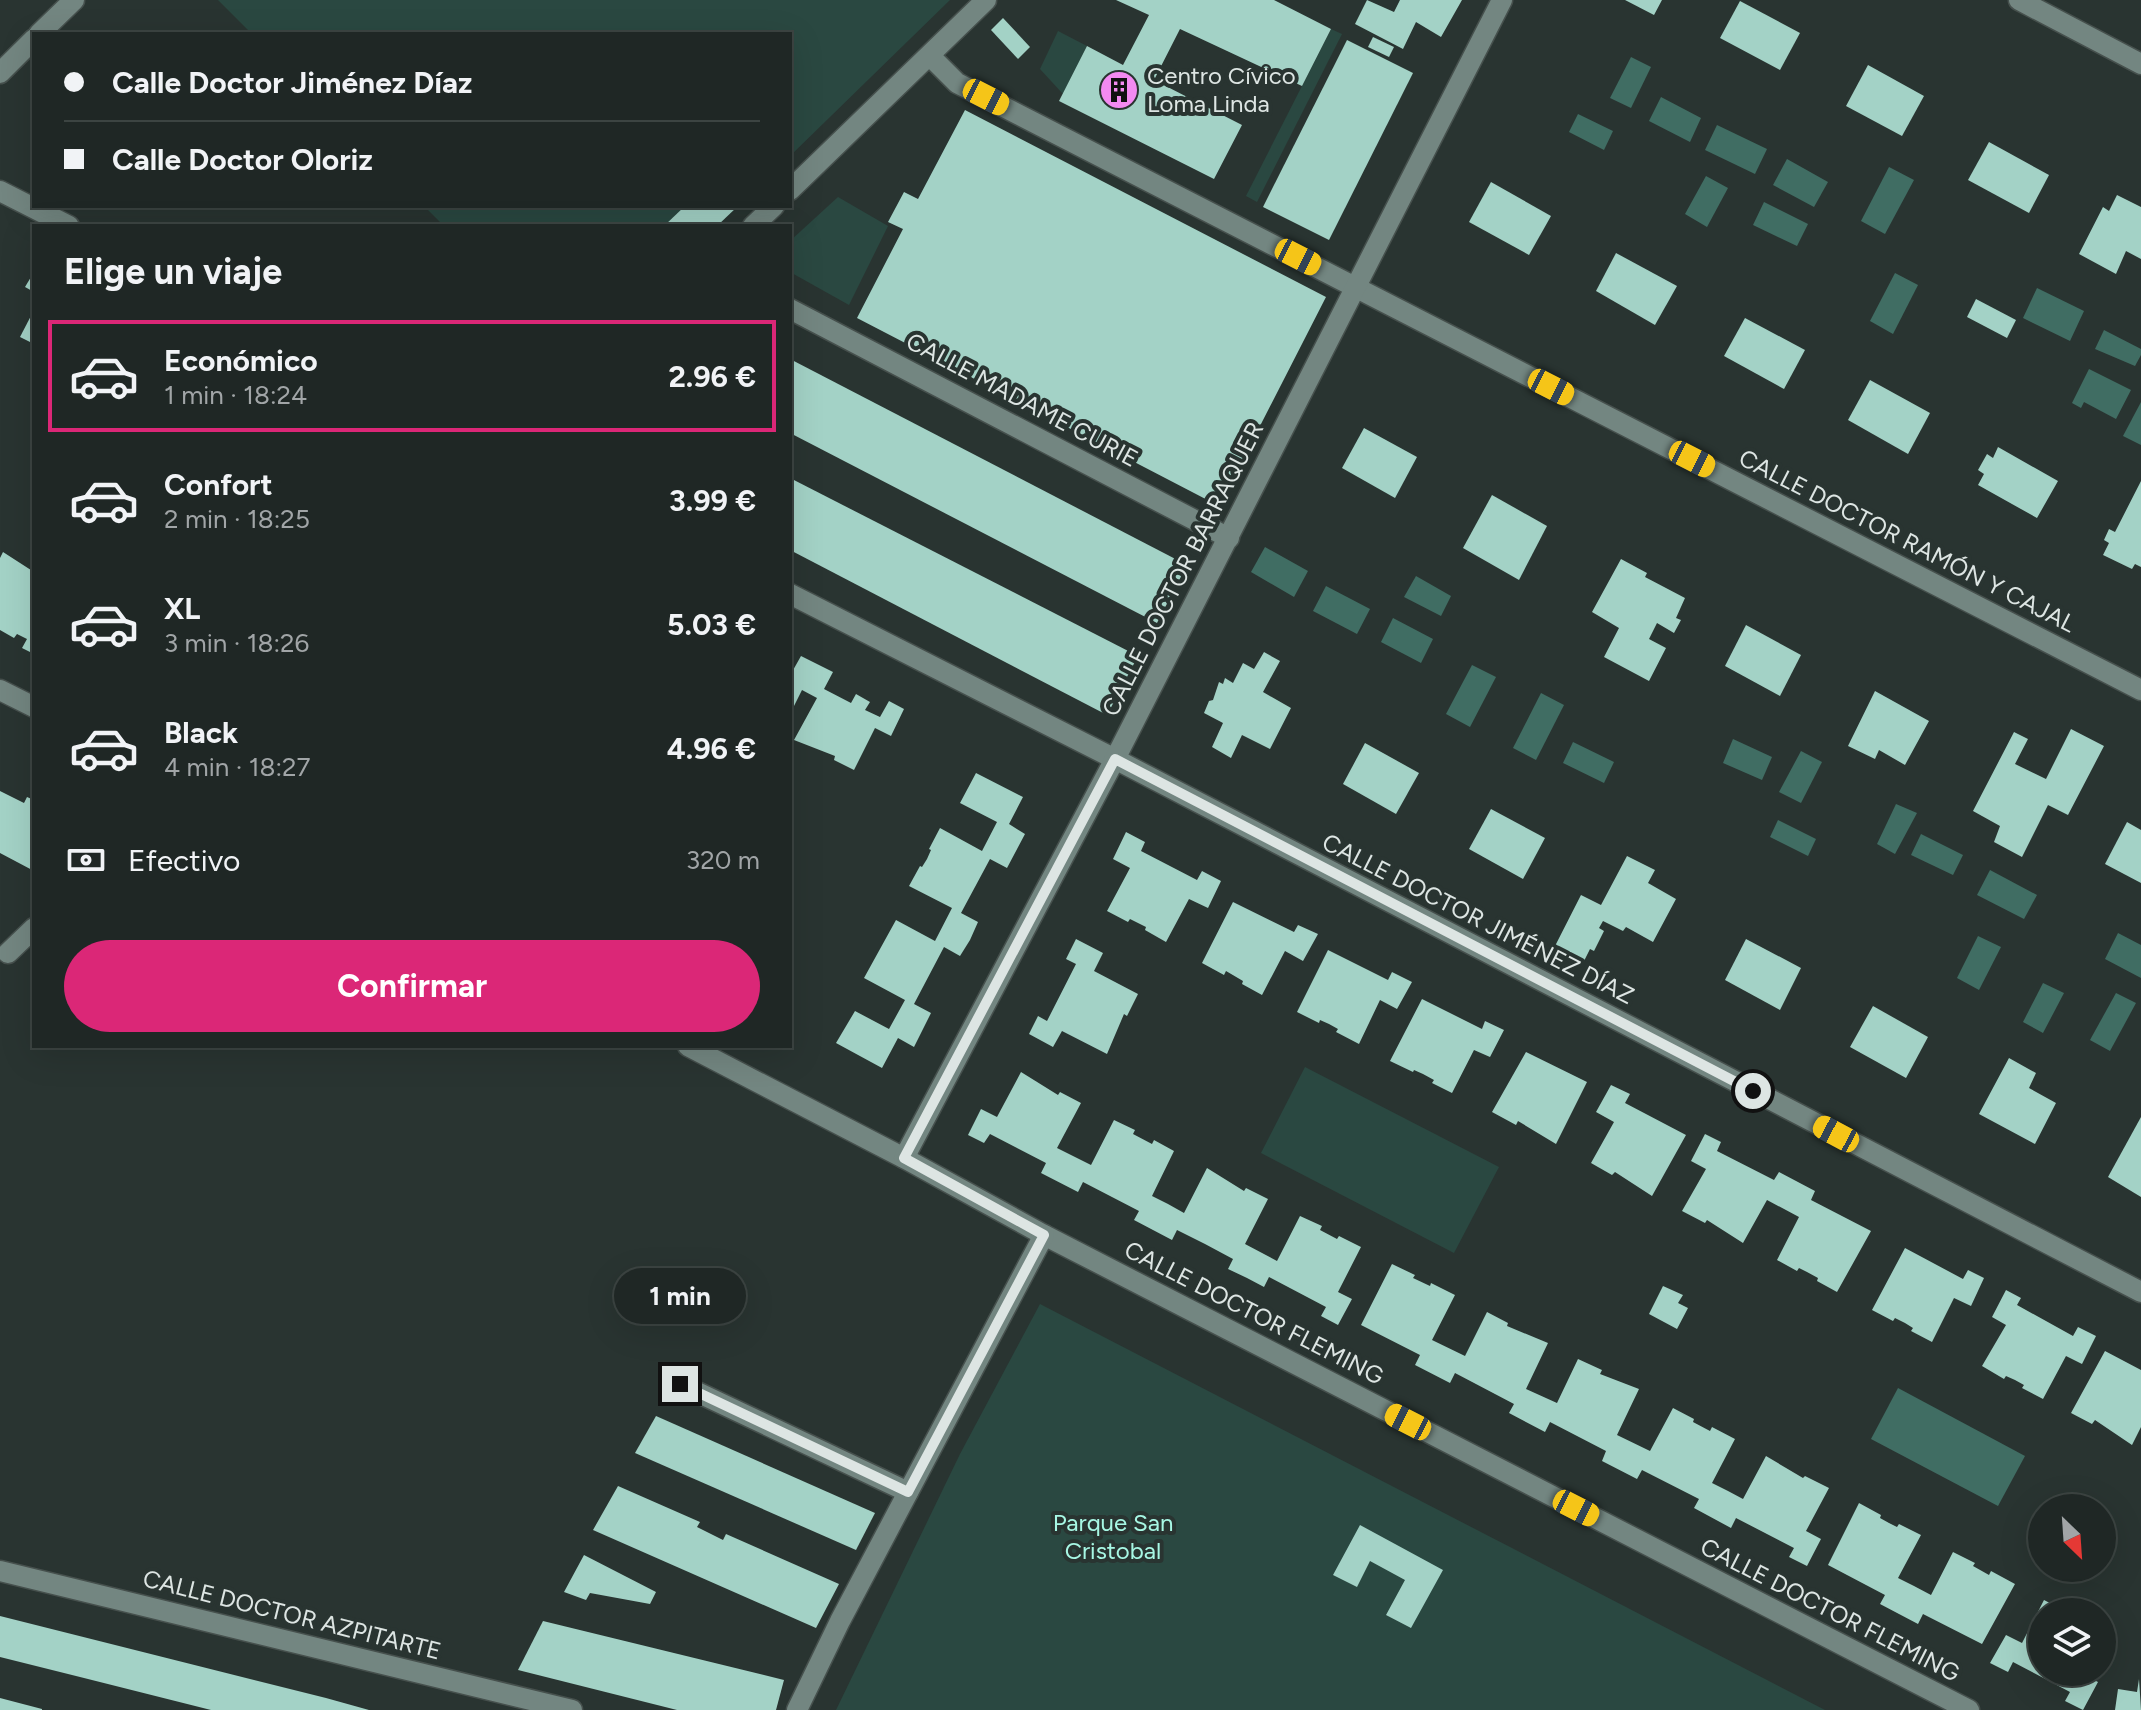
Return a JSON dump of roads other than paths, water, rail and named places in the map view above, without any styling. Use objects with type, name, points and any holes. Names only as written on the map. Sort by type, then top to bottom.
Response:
[{"type":"street","points":[[792,188],[986,0]]},
{"type":"street","name":"CALLE DOCTOR BARRAQUER","points":[[904,1158],[1115,759],[1502,0]]},
{"type":"street","points":[[2019,0],[2141,64]]},
{"type":"street","points":[[41,32],[67,2]]},
{"type":"street","points":[[0,73],[32,41]]},
{"type":"street","name":"CALLE DOCTOR RAMÓN Y CAJAL","points":[[930,56],[957,83],[2141,690]]},
{"type":"street","points":[[0,191],[32,207]]},
{"type":"street","points":[[34,208],[65,224]]},
{"type":"street","points":[[755,224],[772,208]]},
{"type":"street","name":"CALLE MADAME CURIE","points":[[792,310],[1229,538]]},
{"type":"street","name":"CALLE DOCTOR JIMÉNEZ DÍAZ","points":[[792,595],[1115,759],[2141,1292]]},
{"type":"street","points":[[0,690],[32,706]]},
{"type":"street","points":[[8,953],[32,930]]},
{"type":"street","name":"CALLE DOCTOR FLEMING","points":[[692,1048],[1044,1235],[1969,1710]]},
{"type":"street","points":[[797,1710],[1044,1235]]},
{"type":"street","points":[[680,1384],[908,1492]]},
{"type":"street","name":"CALLE DOCTOR AZPITARTE","points":[[0,1571],[572,1710]]},
{"type":"place","name":"Centro Cívico Loma Linda","points":[[1119,90]]},
{"type":"park label","name":"Parque San Cristobal","points":[[1113,1537]]}]
